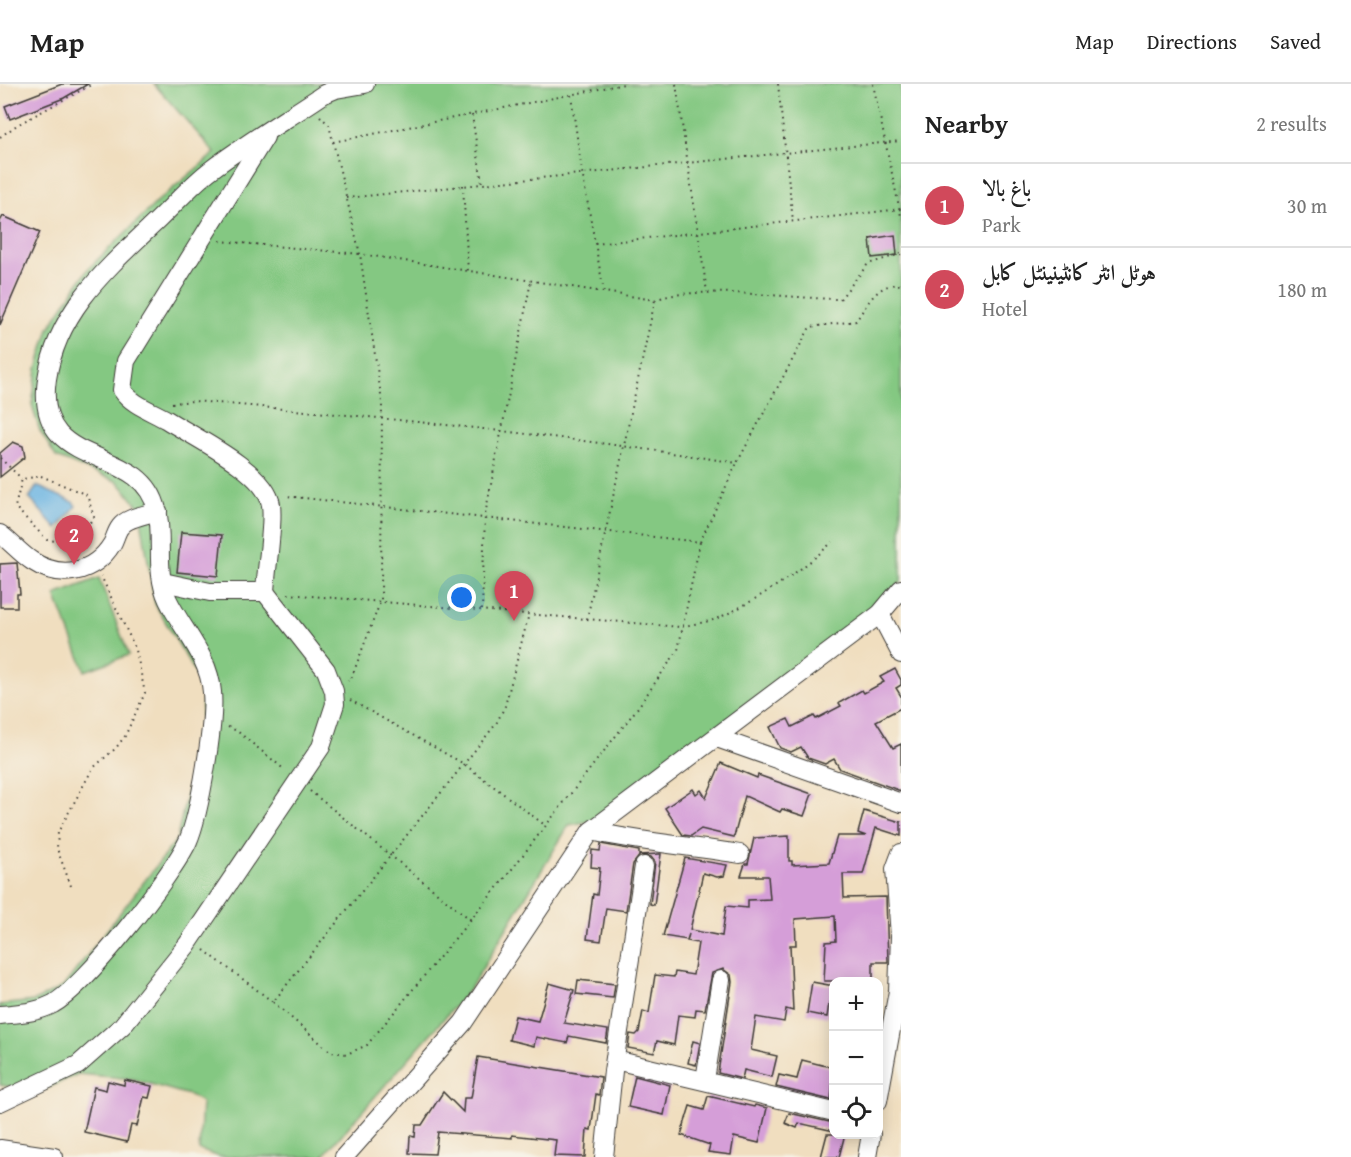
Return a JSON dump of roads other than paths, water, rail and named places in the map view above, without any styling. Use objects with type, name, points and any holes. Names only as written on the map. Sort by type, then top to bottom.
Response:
[{"type":"street","points":[[0,1015],[36,1012],[67,995],[125,931],[169,870],[186,845],[193,828],[212,719],[210,674],[186,628],[167,599],[159,566],[158,511],[149,489],[141,479],[128,470],[90,456],[66,442],[54,426],[46,411],[47,380],[53,355],[70,316],[90,285],[210,170],[336,89],[365,84]]},
{"type":"street","points":[[0,1102],[78,1065],[105,1042],[191,940],[321,747],[335,704],[334,691],[326,670],[265,592],[271,505],[266,490],[251,473],[153,411],[128,399],[123,390],[126,361],[270,130]]},
{"type":"street","points":[[0,534],[31,561],[50,570],[68,573],[81,571],[95,563],[112,544],[120,527],[128,520],[158,511]]},
{"type":"street","points":[[163,582],[210,592],[265,592]]},
{"type":"street","points":[[344,1157],[463,1023],[591,831],[880,614],[901,589]]},
{"type":"street","points":[[880,614],[901,654]]},
{"type":"street","points":[[717,738],[901,803]]},
{"type":"street","points":[[591,831],[638,842],[690,846],[740,855]]},
{"type":"street","points":[[882,1085],[900,992],[900,936],[895,869],[901,853]]},
{"type":"street","points":[[604,1157],[615,1060],[644,866]]},
{"type":"street","points":[[705,1080],[721,980]]},
{"type":"street","points":[[615,1060],[829,1111]]},
{"type":"street","points":[[867,1157],[871,1139]]},
{"type":"street","points":[[0,1149],[54,1157]]},
{"type":"water","points":[[37,486],[73,502],[76,506],[57,529],[29,498]]},
{"type":"place","name":"ہوٹل انٹر کانٹینینٹل کابل","points":[[74,565]]},
{"type":"place","name":"باغ بالا","points":[[514,621]]}]
